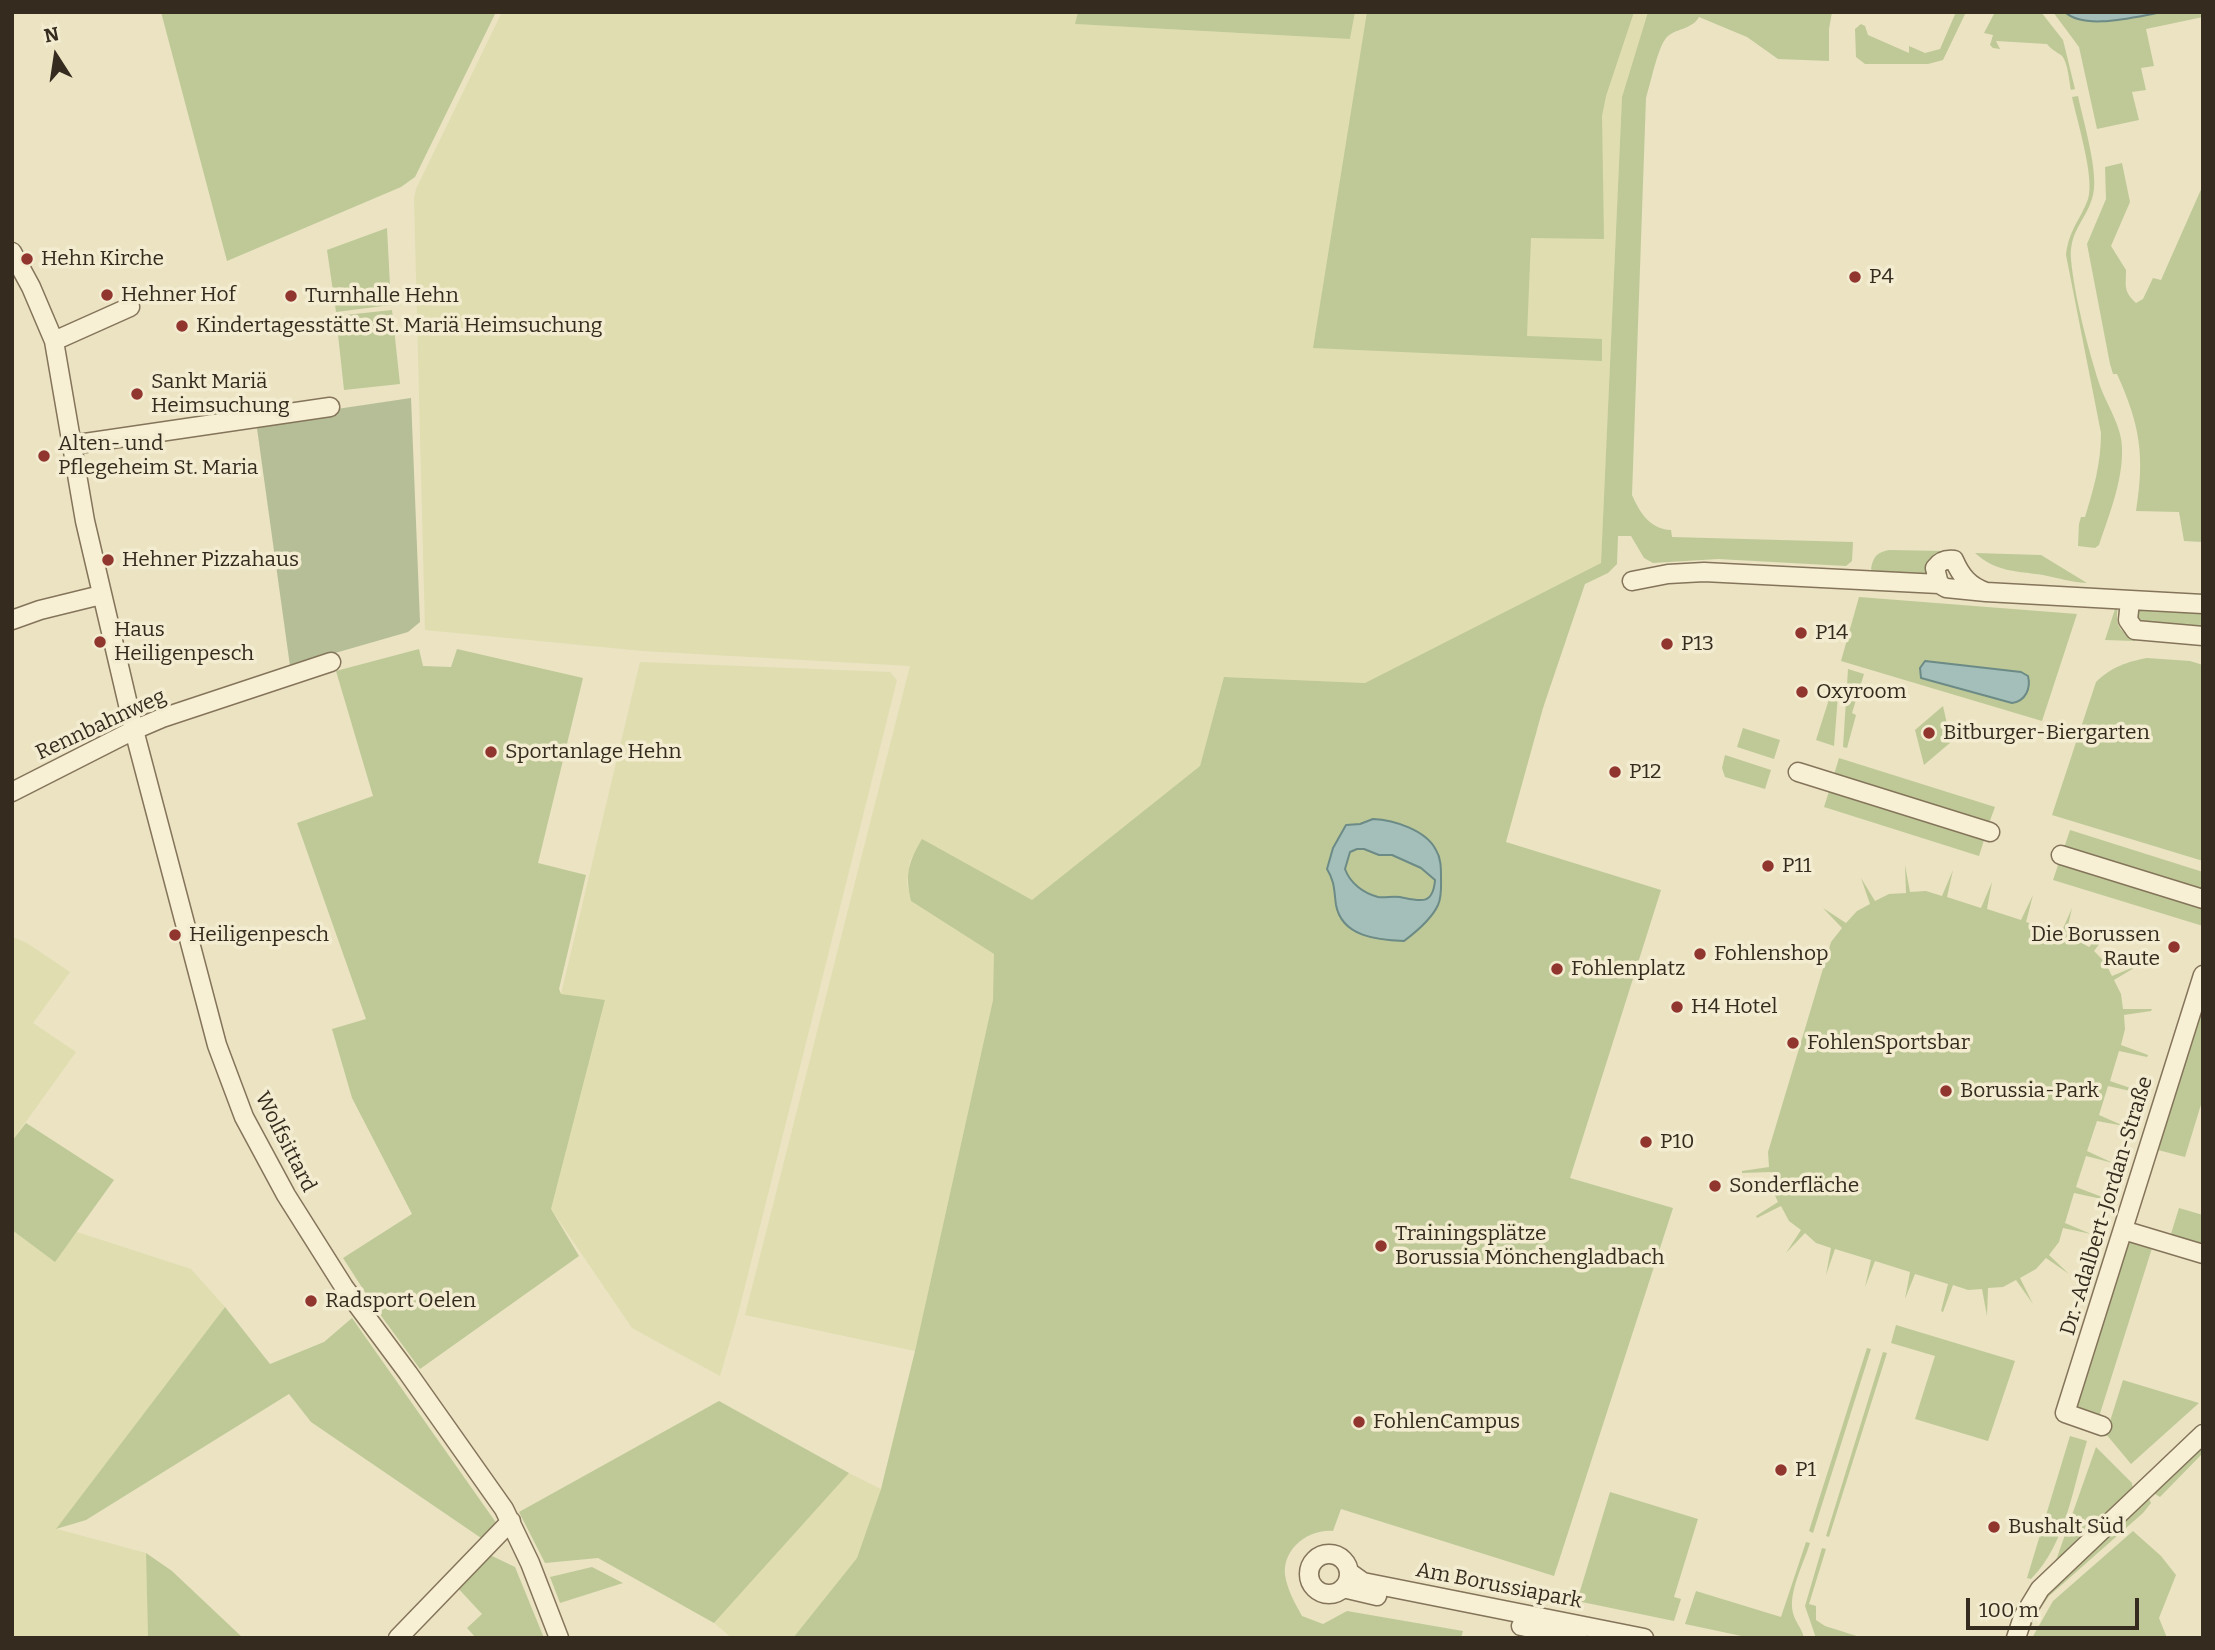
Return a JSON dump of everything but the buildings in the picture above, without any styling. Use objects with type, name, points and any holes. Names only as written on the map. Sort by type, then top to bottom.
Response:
[{"type":"street","points":[[12,251],[54,341],[101,595],[134,730]]},
{"type":"street","points":[[54,341],[130,307]]},
{"type":"street","points":[[72,445],[330,407]]},
{"type":"street","points":[[1939,584],[1935,568],[1939,562],[1954,560],[1967,582],[1986,592]]},
{"type":"street","points":[[1632,581],[1668,574],[1704,572],[1939,584],[1946,588],[1986,592],[2203,604]]},
{"type":"street","points":[[12,620],[101,595]]},
{"type":"street","points":[[2130,601],[2128,620],[2135,630],[2203,636]]},
{"type":"street","name":"Rennbahnweg","points":[[12,792],[162,718],[331,662]]},
{"type":"street","name":"Wolfsittard","points":[[134,730],[216,1045],[244,1117],[286,1195],[344,1287],[408,1373],[511,1521],[559,1638]]},
{"type":"street","points":[[1798,772],[1990,832]]},
{"type":"street","points":[[2061,855],[2203,899]]},
{"type":"street","name":"Dr.-Adalbert-Jordan-Straße","points":[[2102,1426],[2065,1413],[2203,975]]},
{"type":"street","points":[[2123,1230],[2203,1254]]},
{"type":"street","points":[[2016,1638],[2028,1607],[2046,1582],[2203,1434]]},
{"type":"street","points":[[398,1638],[511,1521]]},
{"type":"street","name":"Am Borussiapark","points":[[1578,1638],[1346,1580],[1644,1638]]},
{"type":"shaded area","points":[[502,12],[1078,12],[1076,24],[1350,39],[1355,12],[1648,12],[1622,97],[1601,563],[1365,683],[1225,677],[1200,766],[1031,901],[922,840],[910,861],[907,883],[911,901],[994,954],[995,978],[993,1000],[915,1351],[745,1315],[910,666],[643,651],[425,630],[414,198]]},
{"type":"shaded area","points":[[640,662],[890,672],[897,680],[738,1314],[720,1376],[632,1328],[551,1209],[605,1001],[561,994]]},
{"type":"shaded area","points":[[12,937],[27,943],[70,972],[33,1023],[76,1052],[12,1141]]},
{"type":"shaded area","points":[[12,1230],[54,1261],[77,1232],[191,1269],[225,1307],[57,1529],[146,1553],[148,1638],[12,1638]]},
{"type":"shaded area","points":[[849,1473],[881,1489],[857,1558],[793,1638],[732,1638],[714,1623]]},
{"type":"green space","points":[[161,12],[496,12],[415,177],[401,187],[227,261]]},
{"type":"green space","points":[[1078,12],[1355,12],[1350,39],[1075,24]]},
{"type":"green space","points":[[1367,12],[1634,12],[1602,116],[1604,239],[1531,238],[1527,336],[1602,339],[1602,361],[1313,348]]},
{"type":"green space","points":[[1648,12],[1832,12],[1829,61],[1778,59],[1747,37],[1699,17],[1692,24],[1666,38],[1660,50],[1646,98],[1632,495],[1647,519],[1657,527],[1671,530],[1672,537],[1853,542],[1852,561],[1846,566],[1718,559],[1653,563],[1644,558],[1631,536],[1618,536],[1617,564],[1608,573],[1585,584],[1543,708],[1506,842],[1661,890],[1570,1178],[1673,1208],[1554,1576],[1341,1509],[1333,1531],[1323,1531],[1305,1538],[1291,1551],[1287,1560],[1287,1585],[1302,1616],[1323,1624],[1347,1611],[1463,1631],[1461,1638],[793,1638],[857,1558],[881,1489],[915,1351],[993,1000],[994,954],[911,901],[908,876],[917,847],[922,839],[1032,900],[1200,766],[1224,677],[1365,683],[1601,563],[1622,97]]},
{"type":"green space","points":[[1956,12],[1966,12],[1943,60],[1928,64],[1865,64],[1856,57],[1855,29],[1861,24],[1865,26],[1868,35],[1909,53],[1909,46],[1925,53],[1940,49]]},
{"type":"green space","points":[[1995,12],[2041,12],[2063,40],[2075,89],[2071,90],[2063,58],[2047,44],[1996,41],[2000,49],[1993,48],[1990,45],[1993,35],[1984,33]]},
{"type":"green space","points":[[2053,12],[2203,12],[2203,17],[2146,29],[2154,66],[2141,68],[2146,90],[2132,92],[2139,120],[2097,129],[2079,47]]},
{"type":"green space","points":[[2078,96],[2087,132],[2094,185],[2090,204],[2073,240],[2071,259],[2078,305],[2090,354],[2099,383],[2117,423],[2122,448],[2115,498],[2099,545],[2095,548],[2078,546],[2079,524],[2081,517],[2085,517],[2094,486],[2101,433],[2066,255],[2070,238],[2090,190],[2072,97]]},
{"type":"green space","points":[[2122,163],[2130,202],[2111,246],[2126,270],[2127,292],[2136,303],[2143,299],[2153,278],[2161,280],[2203,185],[2203,542],[2184,541],[2179,512],[2136,511],[2140,473],[2138,441],[2125,392],[2110,364],[2087,244],[2106,199],[2105,167]]},
{"type":"green space","points":[[387,228],[391,305],[336,312],[327,250]]},
{"type":"green space","points":[[392,310],[400,384],[344,390],[336,316]]},
{"type":"green space","points":[[411,398],[420,622],[408,632],[290,666],[256,421]]},
{"type":"green space","points":[[1889,550],[1944,551],[1946,554],[1929,575],[1874,572],[1871,569],[1874,558]]},
{"type":"green space","points":[[1975,553],[2041,555],[2087,583],[2007,570],[1991,564]]},
{"type":"green space","points":[[1859,597],[2077,614],[2042,721],[1841,661]]},
{"type":"green space","points":[[2116,606],[2121,630],[2135,638],[2135,641],[2105,640]]},
{"type":"green space","points":[[2140,607],[2203,611],[2203,630],[2137,621]]},
{"type":"green space","points":[[419,649],[423,666],[451,667],[457,649],[583,678],[538,863],[586,875],[559,989],[561,994],[605,1000],[551,1209],[579,1256],[420,1369],[343,1258],[412,1214],[352,1098],[332,1029],[366,1019],[297,823],[373,796],[336,671]]},
{"type":"green space","points":[[2147,658],[2190,661],[2203,665],[2203,861],[2052,815],[2096,682],[2120,666]]},
{"type":"green space","points":[[1848,669],[1864,674],[1852,713],[1856,715],[1847,748],[1843,747]]},
{"type":"green space","points":[[1831,693],[1838,695],[1834,746],[1816,740]]},
{"type":"green space","points":[[1943,706],[1951,742],[1924,765],[1915,730]]},
{"type":"green space","points":[[1743,728],[1780,740],[1774,759],[1737,747]]},
{"type":"green space","points":[[1725,755],[1771,770],[1765,789],[1725,777],[1722,768]]},
{"type":"green space","points":[[1839,758],[1995,807],[1988,826],[1833,778]]},
{"type":"green space","points":[[1830,788],[1985,837],[1979,856],[1824,807]]},
{"type":"green space","points":[[2070,830],[2203,872],[2203,894],[2064,848]]},
{"type":"green space","points":[[2060,859],[2203,904],[2203,926],[2053,880]]},
{"type":"green space","name":"Borussia-Park","points":[[1905,865],[1910,892],[1926,891],[1942,896],[1953,870],[1947,897],[1981,908],[1992,882],[1987,909],[2021,920],[2033,895],[2026,922],[2061,933],[2072,908],[2066,934],[2089,947],[2108,928],[2110,930],[2094,951],[2105,962],[2112,976],[2139,965],[2114,980],[2121,994],[2123,1009],[2152,1009],[2124,1015],[2125,1029],[2121,1045],[2148,1055],[2147,1057],[2119,1051],[2110,1081],[2136,1090],[2135,1092],[2108,1086],[2099,1115],[2124,1126],[2097,1121],[2087,1151],[2113,1163],[2086,1156],[2076,1187],[2102,1199],[2074,1193],[2065,1223],[2091,1234],[2063,1228],[2059,1242],[2049,1255],[2069,1274],[2046,1258],[2036,1269],[2020,1278],[2033,1304],[2016,1280],[2003,1287],[1988,1288],[1987,1316],[1982,1289],[1968,1290],[1953,1285],[1943,1312],[1941,1311],[1948,1284],[1915,1274],[1905,1299],[1910,1272],[1875,1261],[1865,1287],[1871,1260],[1835,1249],[1826,1275],[1831,1248],[1816,1243],[1805,1233],[1786,1253],[1801,1230],[1789,1221],[1781,1206],[1757,1218],[1756,1216],[1778,1202],[1772,1189],[1771,1172],[1742,1173],[1769,1167],[1768,1152],[1831,942],[1842,928],[1823,908],[1846,923],[1857,911],[1870,904],[1861,878],[1875,901],[1889,894],[1906,893]]},
{"type":"green space","points":[[2203,994],[2203,1098],[2185,1157],[2154,1149]]},
{"type":"green space","points":[[26,1123],[114,1180],[55,1262],[12,1230],[12,1141]]},
{"type":"green space","points":[[2179,1208],[2203,1215],[2203,1249],[2170,1237]]},
{"type":"green space","points":[[2127,1237],[2153,1245],[2098,1420],[2071,1411]]},
{"type":"green space","points":[[225,1307],[270,1364],[324,1342],[352,1318],[497,1524],[484,1540],[311,1422],[289,1394],[86,1520],[56,1529]]},
{"type":"green space","points":[[1896,1325],[2015,1361],[1988,1441],[1915,1419],[1935,1356],[1891,1343]]},
{"type":"green space","points":[[1867,1348],[1871,1349],[1813,1533],[1809,1531]]},
{"type":"green space","points":[[1883,1352],[1887,1353],[1829,1537],[1826,1536]]},
{"type":"green space","points":[[2123,1380],[2199,1403],[2131,1464],[2106,1434]]},
{"type":"green space","points":[[719,1401],[849,1473],[714,1623],[598,1558],[545,1563],[519,1512]]},
{"type":"green space","points":[[2070,1436],[2087,1441],[2067,1514],[2053,1549],[2043,1565],[2031,1579],[2027,1578]]},
{"type":"green space","points":[[2203,1442],[2203,1453],[2160,1497],[2150,1491]]},
{"type":"green space","points":[[2096,1447],[2132,1483],[2133,1491],[2054,1566]]},
{"type":"green space","points":[[1610,1492],[1698,1519],[1674,1597],[1681,1599],[1674,1621],[1577,1601]]},
{"type":"green space","points":[[2148,1496],[2151,1503],[2143,1513],[2049,1596],[2026,1638],[2022,1638],[2036,1604]]},
{"type":"green space","points":[[2133,1531],[2161,1556],[2176,1575],[2159,1618],[2167,1638],[2032,1638],[2053,1601]]},
{"type":"green space","points":[[1806,1542],[1810,1543],[1795,1587],[1792,1605],[1804,1638],[1751,1638],[1685,1624],[1696,1591],[1781,1617]]},
{"type":"green space","points":[[1822,1548],[1826,1549],[1809,1604],[1816,1606],[1816,1620],[1825,1626],[1863,1638],[1816,1638],[1805,1606]]},
{"type":"green space","points":[[146,1553],[172,1571],[243,1638],[148,1638]]},
{"type":"green space","points":[[488,1554],[515,1567],[544,1638],[476,1638],[467,1628],[482,1614],[456,1586]]},
{"type":"green space","points":[[592,1567],[623,1583],[560,1603],[550,1577]]},
{"type":"water","points":[[2065,12],[2163,12],[2126,19],[2085,21]]},
{"type":"water","points":[[1925,661],[2021,672],[2028,676],[2028,689],[2021,700],[2012,703],[1921,678],[1920,668]]},
{"type":"water","points":[[1373,819],[1409,827],[1425,837],[1439,856],[1441,887],[1438,905],[1428,920],[1404,941],[1362,935],[1346,924],[1340,916],[1333,882],[1327,869],[1333,848],[1346,825]],"holes":[[[1364,849],[1379,855],[1392,855],[1421,868],[1435,880],[1432,894],[1419,900],[1378,897],[1362,890],[1350,879],[1345,869],[1350,852]]]},
{"type":"place","name":"Hehn Kirche","points":[[27,259]]},
{"type":"place","name":"P4","points":[[1855,277]]},
{"type":"place","name":"Hehner Hof","points":[[107,295]]},
{"type":"place","name":"Turnhalle Hehn","points":[[291,296]]},
{"type":"place","name":"Kindertagesstätte St. Mariä Heimsuchung","points":[[182,326]]},
{"type":"place","name":"Sankt Mariä Heimsuchung","points":[[137,394]]},
{"type":"place","name":"Alten- und Pflegeheim St. Maria","points":[[44,456]]},
{"type":"place","name":"Hehner Pizzahaus","points":[[108,560]]},
{"type":"place","name":"P14","points":[[1801,633]]},
{"type":"place","name":"Haus Heiligenpesch","points":[[100,642]]},
{"type":"place","name":"P13","points":[[1667,644]]},
{"type":"place","name":"Oxyroom","points":[[1802,692]]},
{"type":"place","name":"Bitburger-Biergarten","points":[[1929,733]]},
{"type":"place","name":"Sportanlage Hehn","points":[[491,752]]},
{"type":"place","name":"P12","points":[[1615,772]]},
{"type":"place","name":"P11","points":[[1768,866]]},
{"type":"place","name":"Heiligenpesch","points":[[175,935]]},
{"type":"place","name":"Die Borussen Raute","points":[[2174,947]]},
{"type":"place","name":"Fohlenshop","points":[[1700,954]]},
{"type":"place","name":"Fohlenplatz","points":[[1557,969]]},
{"type":"place","name":"H4 Hotel","points":[[1677,1007]]},
{"type":"place","name":"FohlenSportsbar","points":[[1793,1043]]},
{"type":"place","name":"Borussia-Park","points":[[1946,1091]]},
{"type":"place","name":"P10","points":[[1646,1142]]},
{"type":"place","name":"Sonderfläche","points":[[1715,1186]]},
{"type":"place","name":"Trainingsplätze Borussia Mönchengladbach","points":[[1381,1246]]},
{"type":"place","name":"Radsport Oelen","points":[[311,1301]]},
{"type":"place","name":"FohlenCampus","points":[[1359,1422]]},
{"type":"place","name":"P1","points":[[1781,1470]]},
{"type":"place","name":"Bushalt Süd","points":[[1994,1527]]}]
